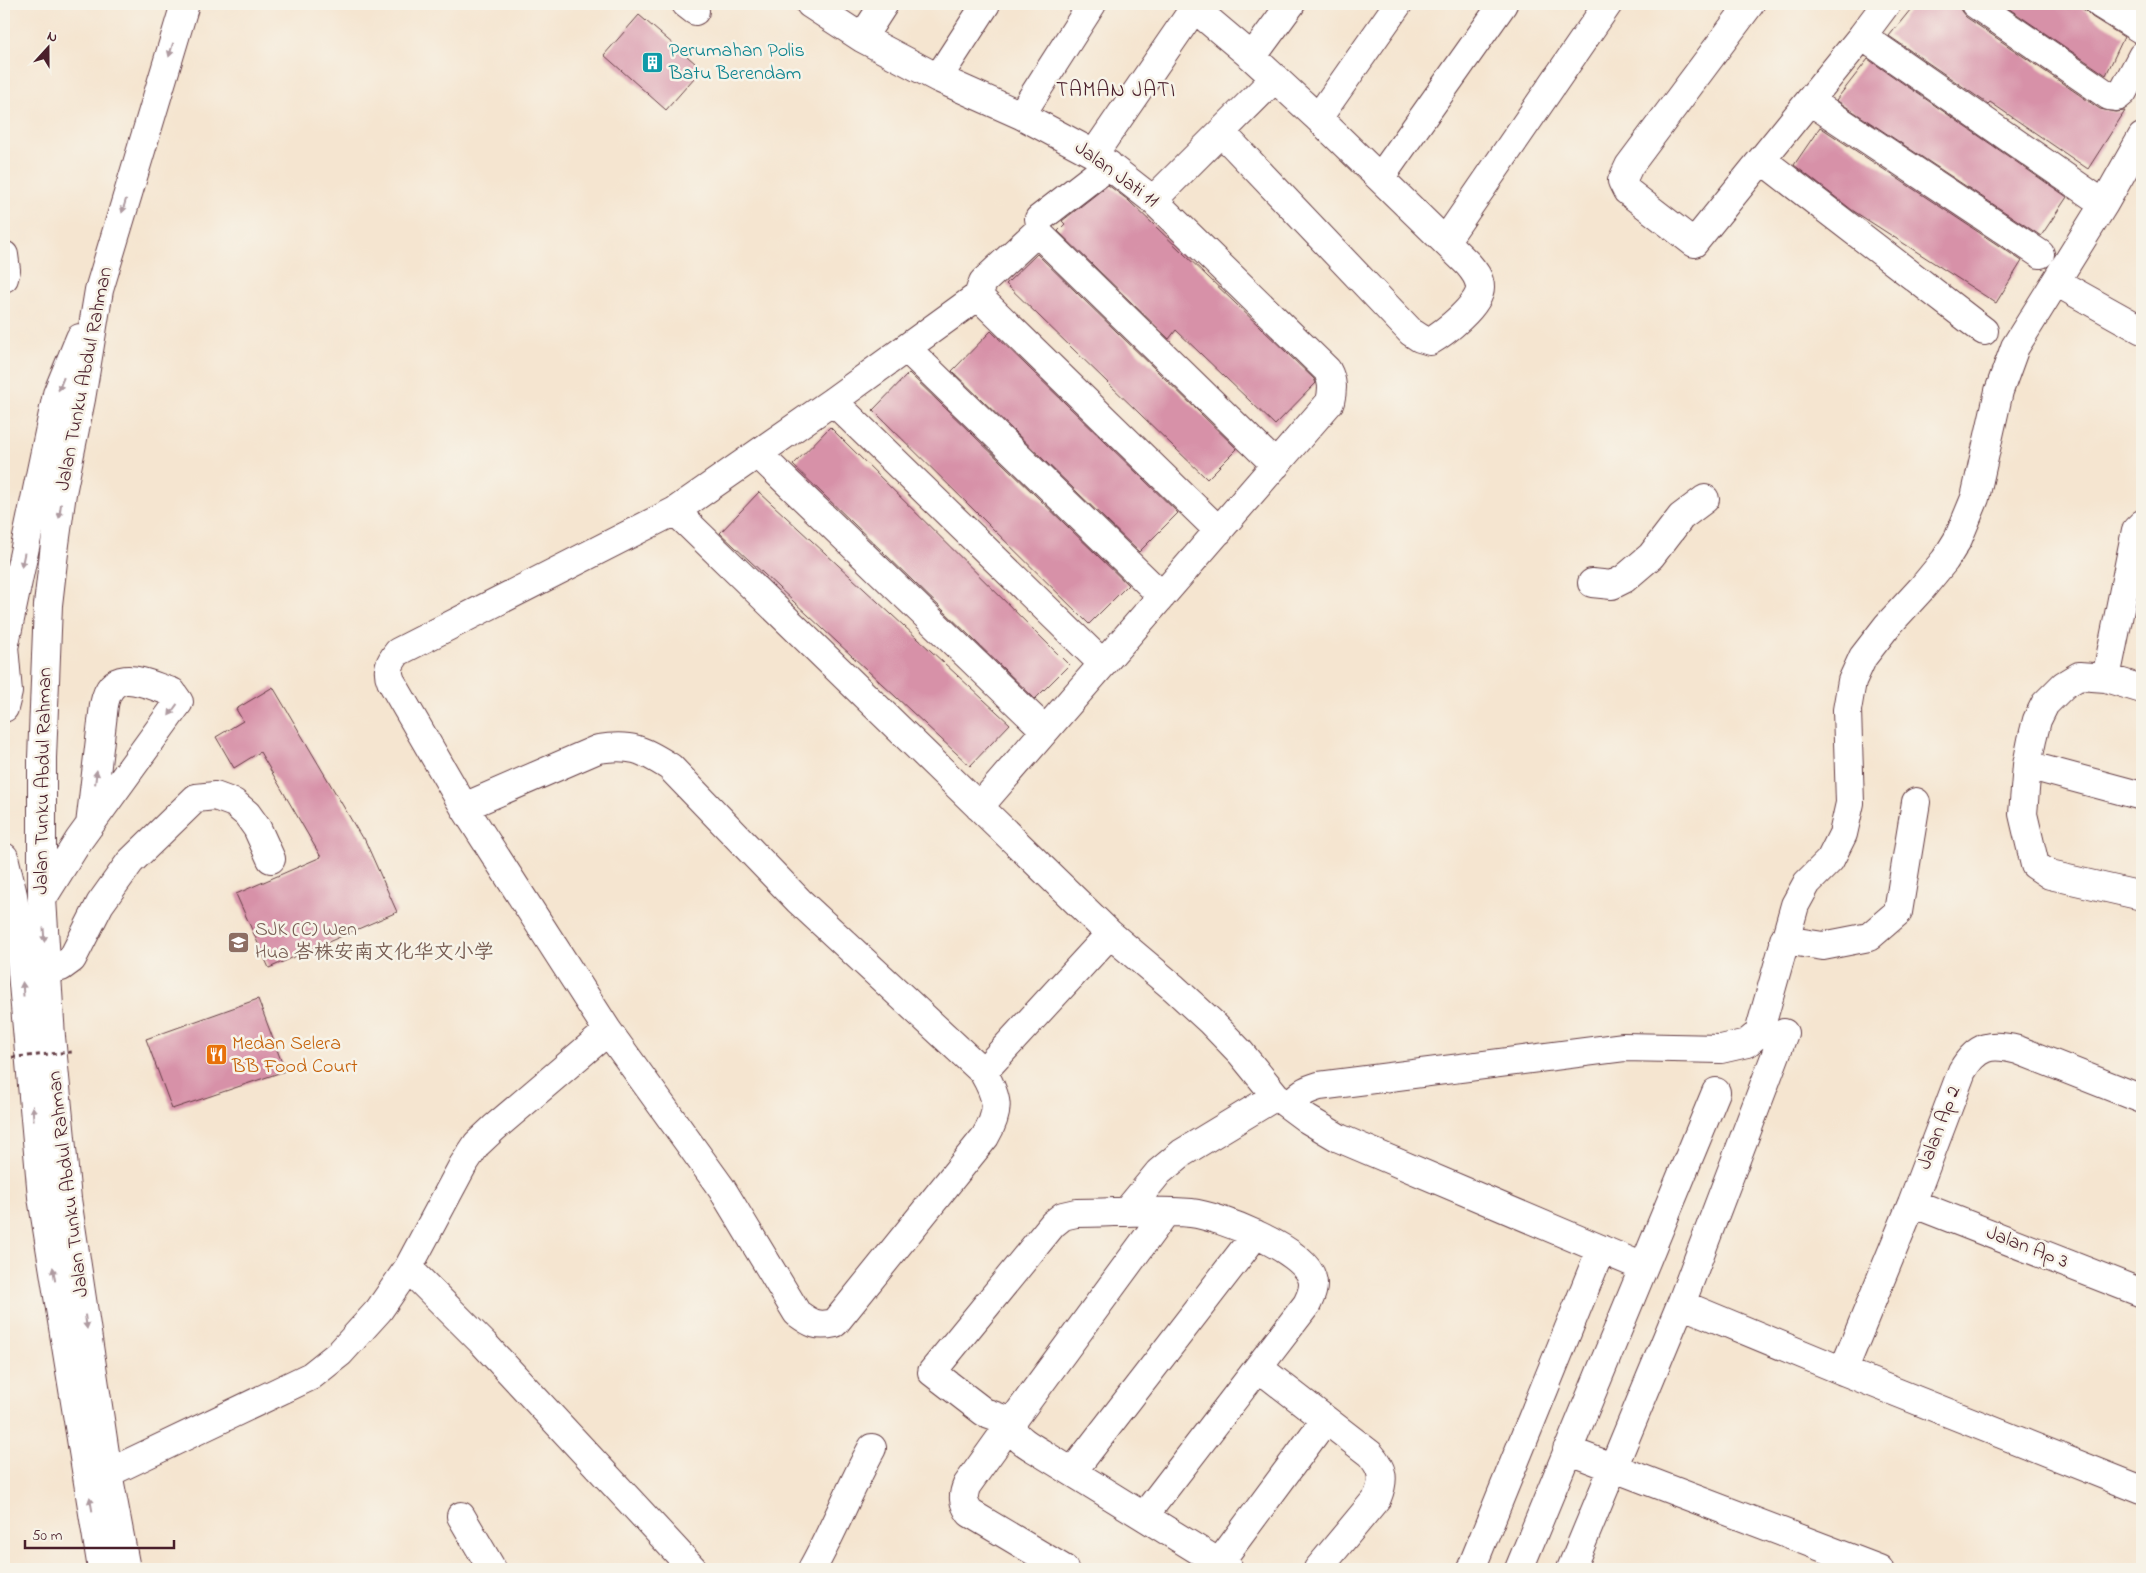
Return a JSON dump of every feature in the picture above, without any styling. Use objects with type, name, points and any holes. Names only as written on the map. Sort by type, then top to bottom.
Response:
[{"type":"street","name":"Jalan Tunku Abdul Rahman","points":[[126,1569],[108,1473],[68,1199],[46,970],[42,899],[42,758],[48,604],[62,493],[81,399],[99,290],[185,4]]},
{"type":"street","name":"Jalan Jati 11","points":[[810,4],[862,38],[938,78],[1021,115],[1101,159],[1153,200],[1327,370],[1332,379],[1333,390],[1330,402],[1276,465]]},
{"type":"street","points":[[862,38],[884,4]]},
{"type":"street","points":[[938,78],[986,4]]},
{"type":"street","points":[[1021,115],[1092,4]]},
{"type":"street","points":[[1252,57],[1291,4]]},
{"type":"street","points":[[1318,118],[1398,4]]},
{"type":"street","points":[[1380,178],[1503,4]]},
{"type":"street","points":[[1446,240],[1608,4]]},
{"type":"street","points":[[1750,4],[1629,166],[1622,181],[1627,191],[1694,243],[1810,101],[1886,4]]},
{"type":"street","points":[[1975,4],[2109,96],[2117,97],[2122,92],[2142,56]]},
{"type":"street","points":[[2100,4],[2142,30]]},
{"type":"street","points":[[1040,219],[1101,159],[1195,6],[1318,118],[1446,240],[1477,276],[1480,288],[1476,302],[1441,335],[1430,341],[1420,338],[1411,332],[1221,132]]},
{"type":"street","points":[[1862,36],[2104,204]]},
{"type":"street","points":[[1153,200],[1275,78]]},
{"type":"street","points":[[1810,101],[2040,254]]},
{"type":"street","points":[[1126,1212],[1159,1172],[1182,1153],[1283,1101],[1319,1086],[1624,1047],[1721,1049],[1747,1043],[1759,1033],[1795,905],[1807,882],[1830,860],[1844,834],[1850,803],[1847,710],[1852,681],[1863,657],[1887,626],[1922,588],[1958,539],[1974,498],[2006,367],[2015,347],[2104,204],[2142,137]]},
{"type":"street","points":[[1762,160],[1984,331]]},
{"type":"street","points":[[464,808],[598,749],[615,746],[634,748],[652,756],[670,767],[799,901],[983,1072],[994,1091],[997,1107],[995,1122],[986,1137],[835,1323],[820,1326],[808,1321],[797,1313],[722,1189],[608,1031],[464,808],[388,674],[392,659],[398,652],[675,511],[833,401],[978,296],[983,282],[1037,232],[1276,465],[979,807]]},
{"type":"street","points":[[4,255],[6,270],[4,278]]},
{"type":"street","points":[[2056,282],[2142,330]]},
{"type":"street","points":[[4,708],[8,692],[4,647],[57,394],[99,290]]},
{"type":"street","points":[[978,296],[1219,531]]},
{"type":"street","points":[[906,348],[1162,596]]},
{"type":"street","points":[[833,401],[1102,664]]},
{"type":"street","points":[[758,454],[1045,730]]},
{"type":"street","points":[[1592,583],[1612,585],[1624,579],[1651,556],[1681,518],[1704,499]]},
{"type":"street","points":[[675,511],[1110,934],[1211,1022],[1283,1101],[1307,1119],[1338,1138],[1643,1267]]},
{"type":"street","points":[[2093,677],[2136,530],[2142,524]]},
{"type":"street","points":[[2142,689],[2093,677],[2064,685],[2045,704],[2037,720],[2027,765],[2023,814],[2035,864],[2050,875],[2142,896]]},
{"type":"street","points":[[42,899],[90,825],[179,702],[172,692],[132,680],[122,680],[111,687],[104,705],[90,825]]},
{"type":"street","points":[[2027,765],[2142,796]]},
{"type":"street","points":[[46,970],[61,967],[72,959],[100,904],[130,862],[196,798],[216,796],[234,803],[247,814],[257,828],[270,860]]},
{"type":"street","points":[[1784,940],[1823,946],[1868,937],[1898,912],[1916,802]]},
{"type":"street","name":"Jalan Tunku Abdul Rahman","points":[[4,857],[20,950],[42,1197],[102,1569]]},
{"type":"street","points":[[983,1072],[1110,934]]},
{"type":"street","points":[[108,1473],[311,1376],[340,1353],[363,1329],[408,1268],[463,1165],[477,1144],[608,1031]]},
{"type":"street","points":[[1571,1569],[1681,1304],[1784,1033]]},
{"type":"street","name":"Jalan Ap 2","points":[[1843,1371],[1912,1203],[1962,1070],[1968,1060],[1977,1052],[1989,1046],[2002,1046],[2018,1050],[2142,1099]]},
{"type":"street","points":[[1519,1569],[1716,1092]]},
{"type":"street","name":"Jalan Ap 3","points":[[1912,1203],[2142,1293]]},
{"type":"street","points":[[1064,1569],[970,1513],[964,1504],[963,1494],[967,1485],[1012,1422],[1166,1212]]},
{"type":"street","points":[[1012,1422],[984,1412],[932,1372],[1053,1224],[1063,1216],[1076,1213],[1192,1213],[1220,1220],[1256,1234],[1289,1253],[1304,1265],[1312,1277],[1313,1292],[1308,1304],[1144,1516]]},
{"type":"street","points":[[1074,1471],[1256,1234]]},
{"type":"street","points":[[1471,1569],[1601,1249]]},
{"type":"street","points":[[408,1268],[484,1344],[693,1569]]},
{"type":"street","points":[[1681,1304],[1843,1371],[2142,1490]]},
{"type":"street","points":[[1259,1368],[1370,1454],[1378,1463],[1382,1474],[1382,1486],[1377,1498],[1318,1569]]},
{"type":"street","points":[[1012,1422],[1012,1427],[1018,1437],[1224,1566],[1326,1420]]},
{"type":"street","points":[[812,1569],[826,1545],[872,1448]]},
{"type":"street","points":[[1567,1450],[1879,1569]]},
{"type":"street","points":[[461,1516],[492,1569]]},
{"type":"path","points":[[4,1058],[72,1052]]},
{"type":"building","points":[[1915,4],[1960,4],[1961,11],[1966,17],[2100,109],[2115,112],[2125,111],[2088,169],[1990,102],[1988,104],[1889,36]]},
{"type":"building","points":[[2002,4],[2074,4],[2124,37],[2106,75]]},
{"type":"building","name":"Perumahan Polis Batu Berendam","points":[[639,15],[702,69],[666,110],[604,55]]},
{"type":"building","points":[[1868,59],[2067,197],[2041,236],[1836,100]]},
{"type":"building","points":[[1820,127],[2022,261],[1996,303],[1852,210],[1794,165]]},
{"type":"building","points":[[1108,185],[1128,200],[1314,379],[1316,383],[1275,425],[1176,330],[1169,339],[1058,231],[1065,224],[1062,221]]},
{"type":"building","points":[[1037,254],[1237,449],[1207,479],[1006,284]]},
{"type":"building","points":[[991,331],[1178,513],[1139,552],[952,371]]},
{"type":"building","points":[[909,373],[1128,585],[1089,624],[873,410]]},
{"type":"building","points":[[830,427],[1069,665],[1035,699],[793,465]]},
{"type":"building","points":[[759,492],[1010,724],[970,766],[720,533]]},
{"type":"building","points":[[273,687],[362,838],[364,838],[397,912],[269,968],[236,894],[321,857],[260,752],[234,768],[216,737],[243,721],[236,709]]},
{"type":"building","name":"Medan Selera BB Food Court","points":[[258,999],[285,1071],[172,1109],[146,1039]]},
{"type":"place","name":"Perumahan Polis Batu Berendam","points":[[653,62]]},
{"type":"place","name":"SJK (C) Wen Hua 峇株安南文化华文小学","points":[[239,942]]},
{"type":"place","name":"Medan Selera BB Food Court","points":[[216,1055]]},
{"type":"district","name":"TAMAN JATI","points":[[1116,91]]}]
